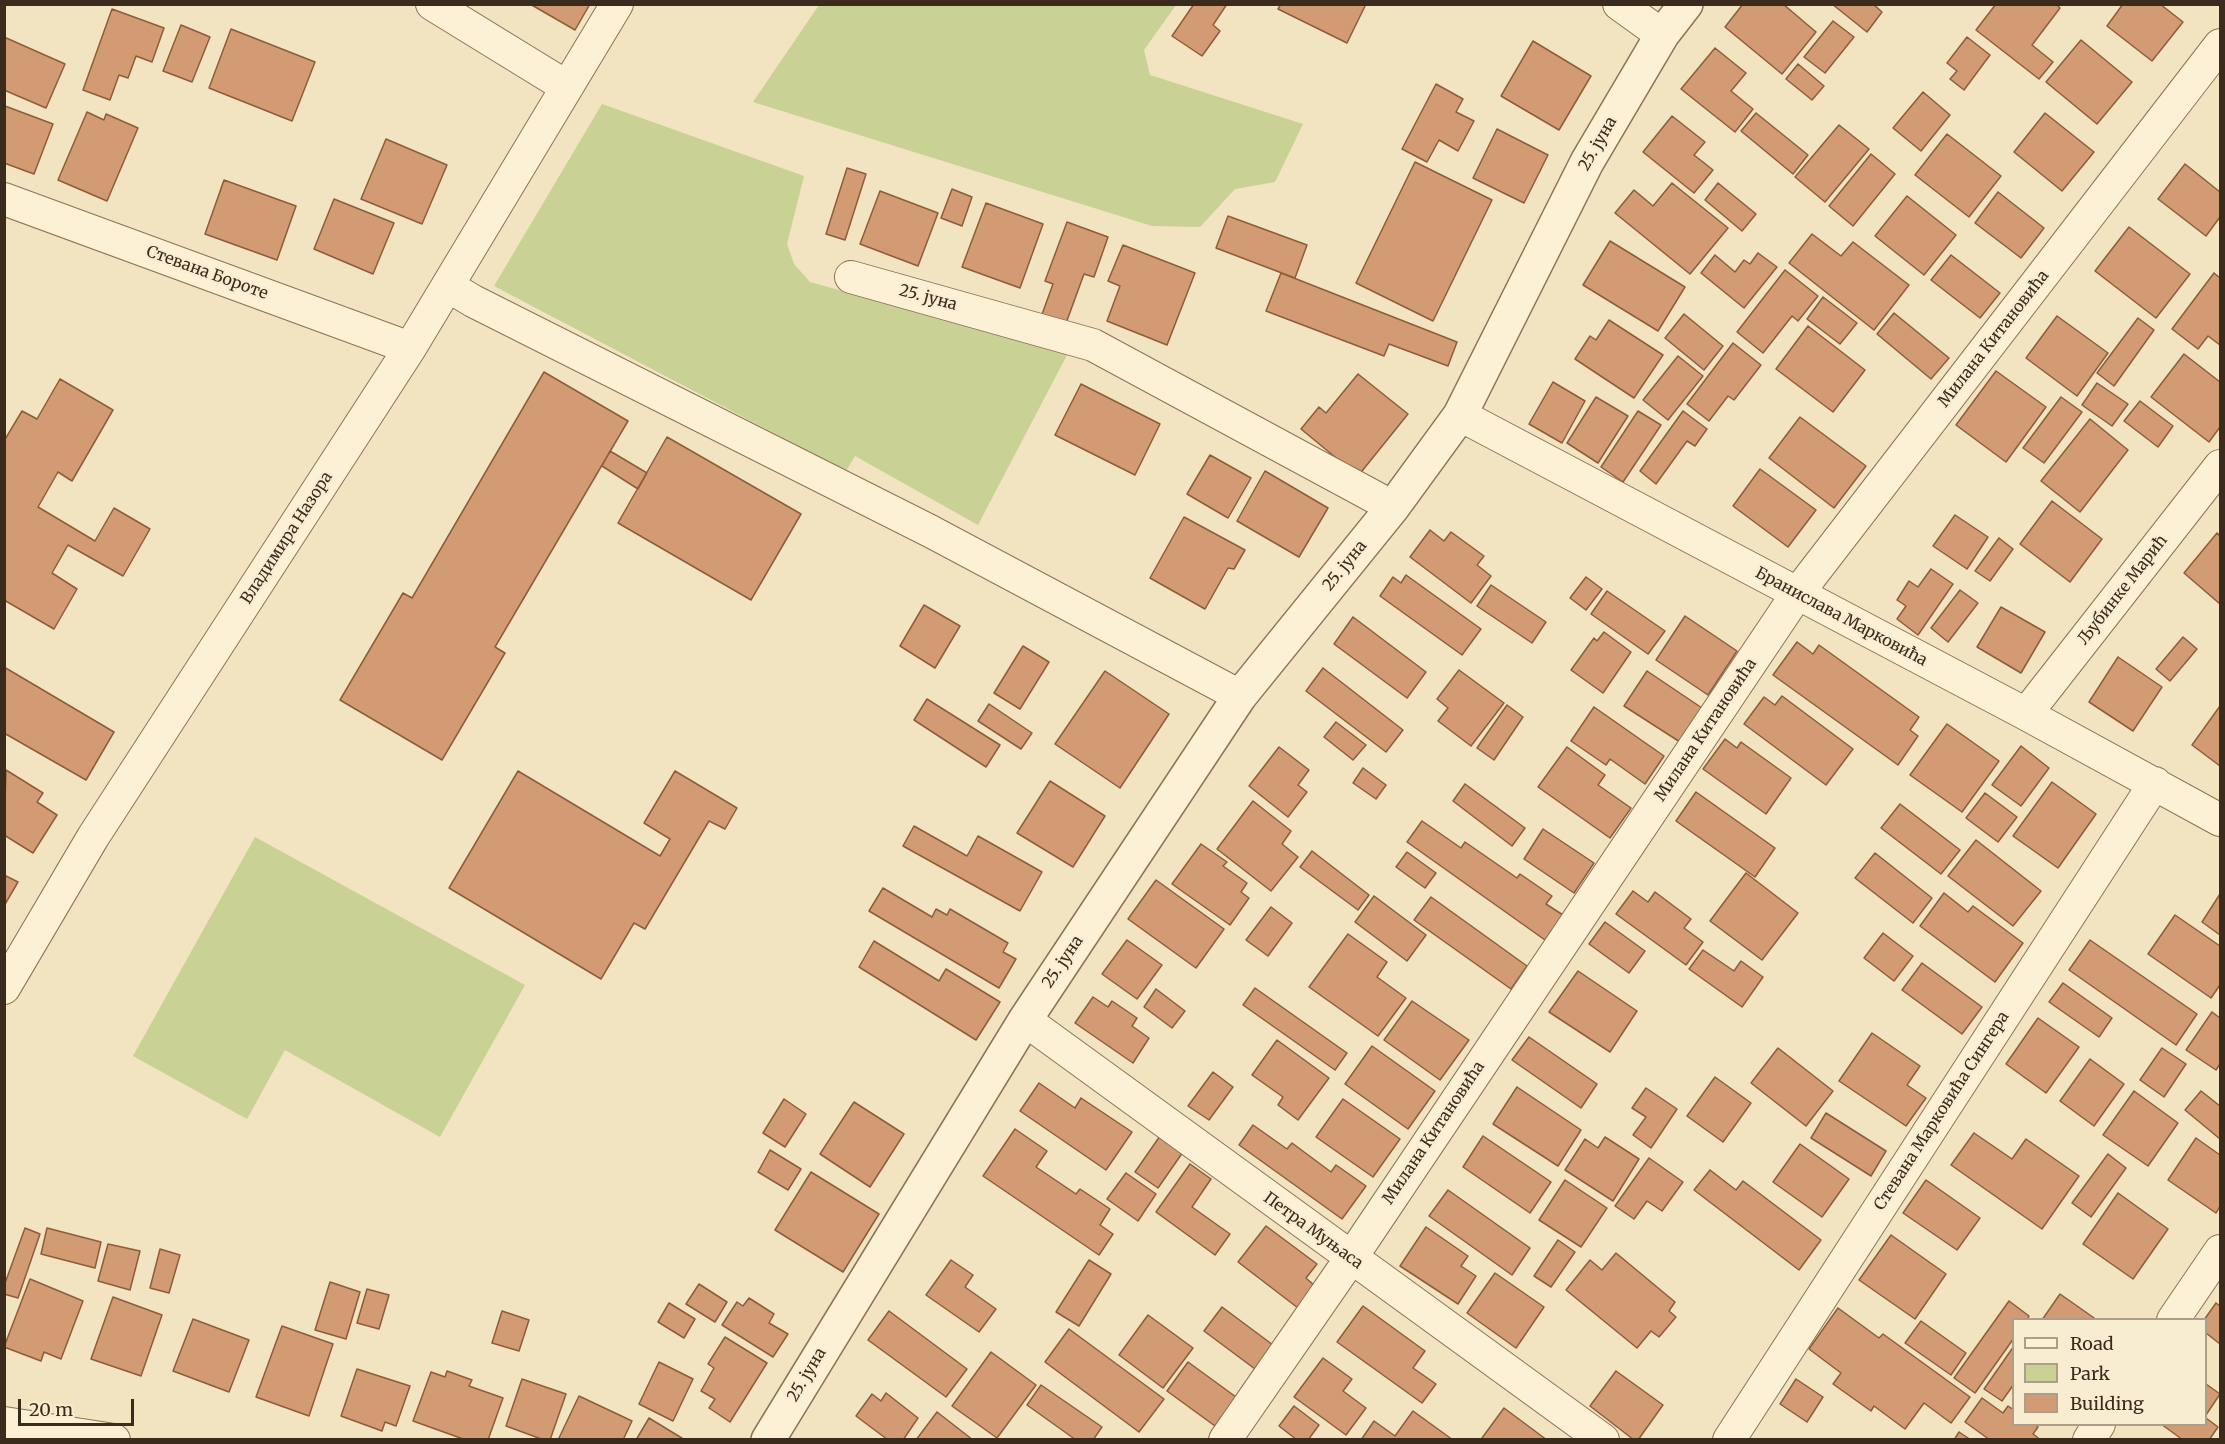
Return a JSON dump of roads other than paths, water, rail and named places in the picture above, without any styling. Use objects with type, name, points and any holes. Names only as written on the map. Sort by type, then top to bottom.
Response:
[{"type":"street","points":[[432,4],[567,87]]},
{"type":"street","name":"Владимира Назора","points":[[4,988],[93,837],[410,348],[617,4]]},
{"type":"street","points":[[1619,4],[1662,35]]},
{"type":"street","name":"25. јуна","points":[[768,1440],[1024,1020],[1240,696],[1393,507],[1460,415],[1587,162],[1662,35],[1686,4]]},
{"type":"street","name":"Милана Китановића","points":[[1225,1440],[1351,1258],[1797,594],[2220,45]]},
{"type":"street","name":"Стевана Бороте","points":[[4,199],[410,348]]},
{"type":"street","name":"25. јуна","points":[[851,277],[1093,345],[1393,507]]},
{"type":"street","points":[[448,286],[473,301],[930,531],[1240,696]]},
{"type":"street","name":"Бранислава Марковића","points":[[1460,415],[2026,714],[2220,820]]},
{"type":"street","name":"Љубинке Марић","points":[[2026,714],[2220,466]]},
{"type":"street","name":"Стевана Марковића Сингера","points":[[1729,1440],[2155,783]]},
{"type":"street","name":"Петра Муњаса","points":[[1024,1020],[1603,1440]]},
{"type":"street","points":[[2174,1318],[2220,1251]]},
{"type":"street","points":[[4,1423],[114,1440]]},
{"type":"street","points":[[2089,1440],[2098,1426]]}]
